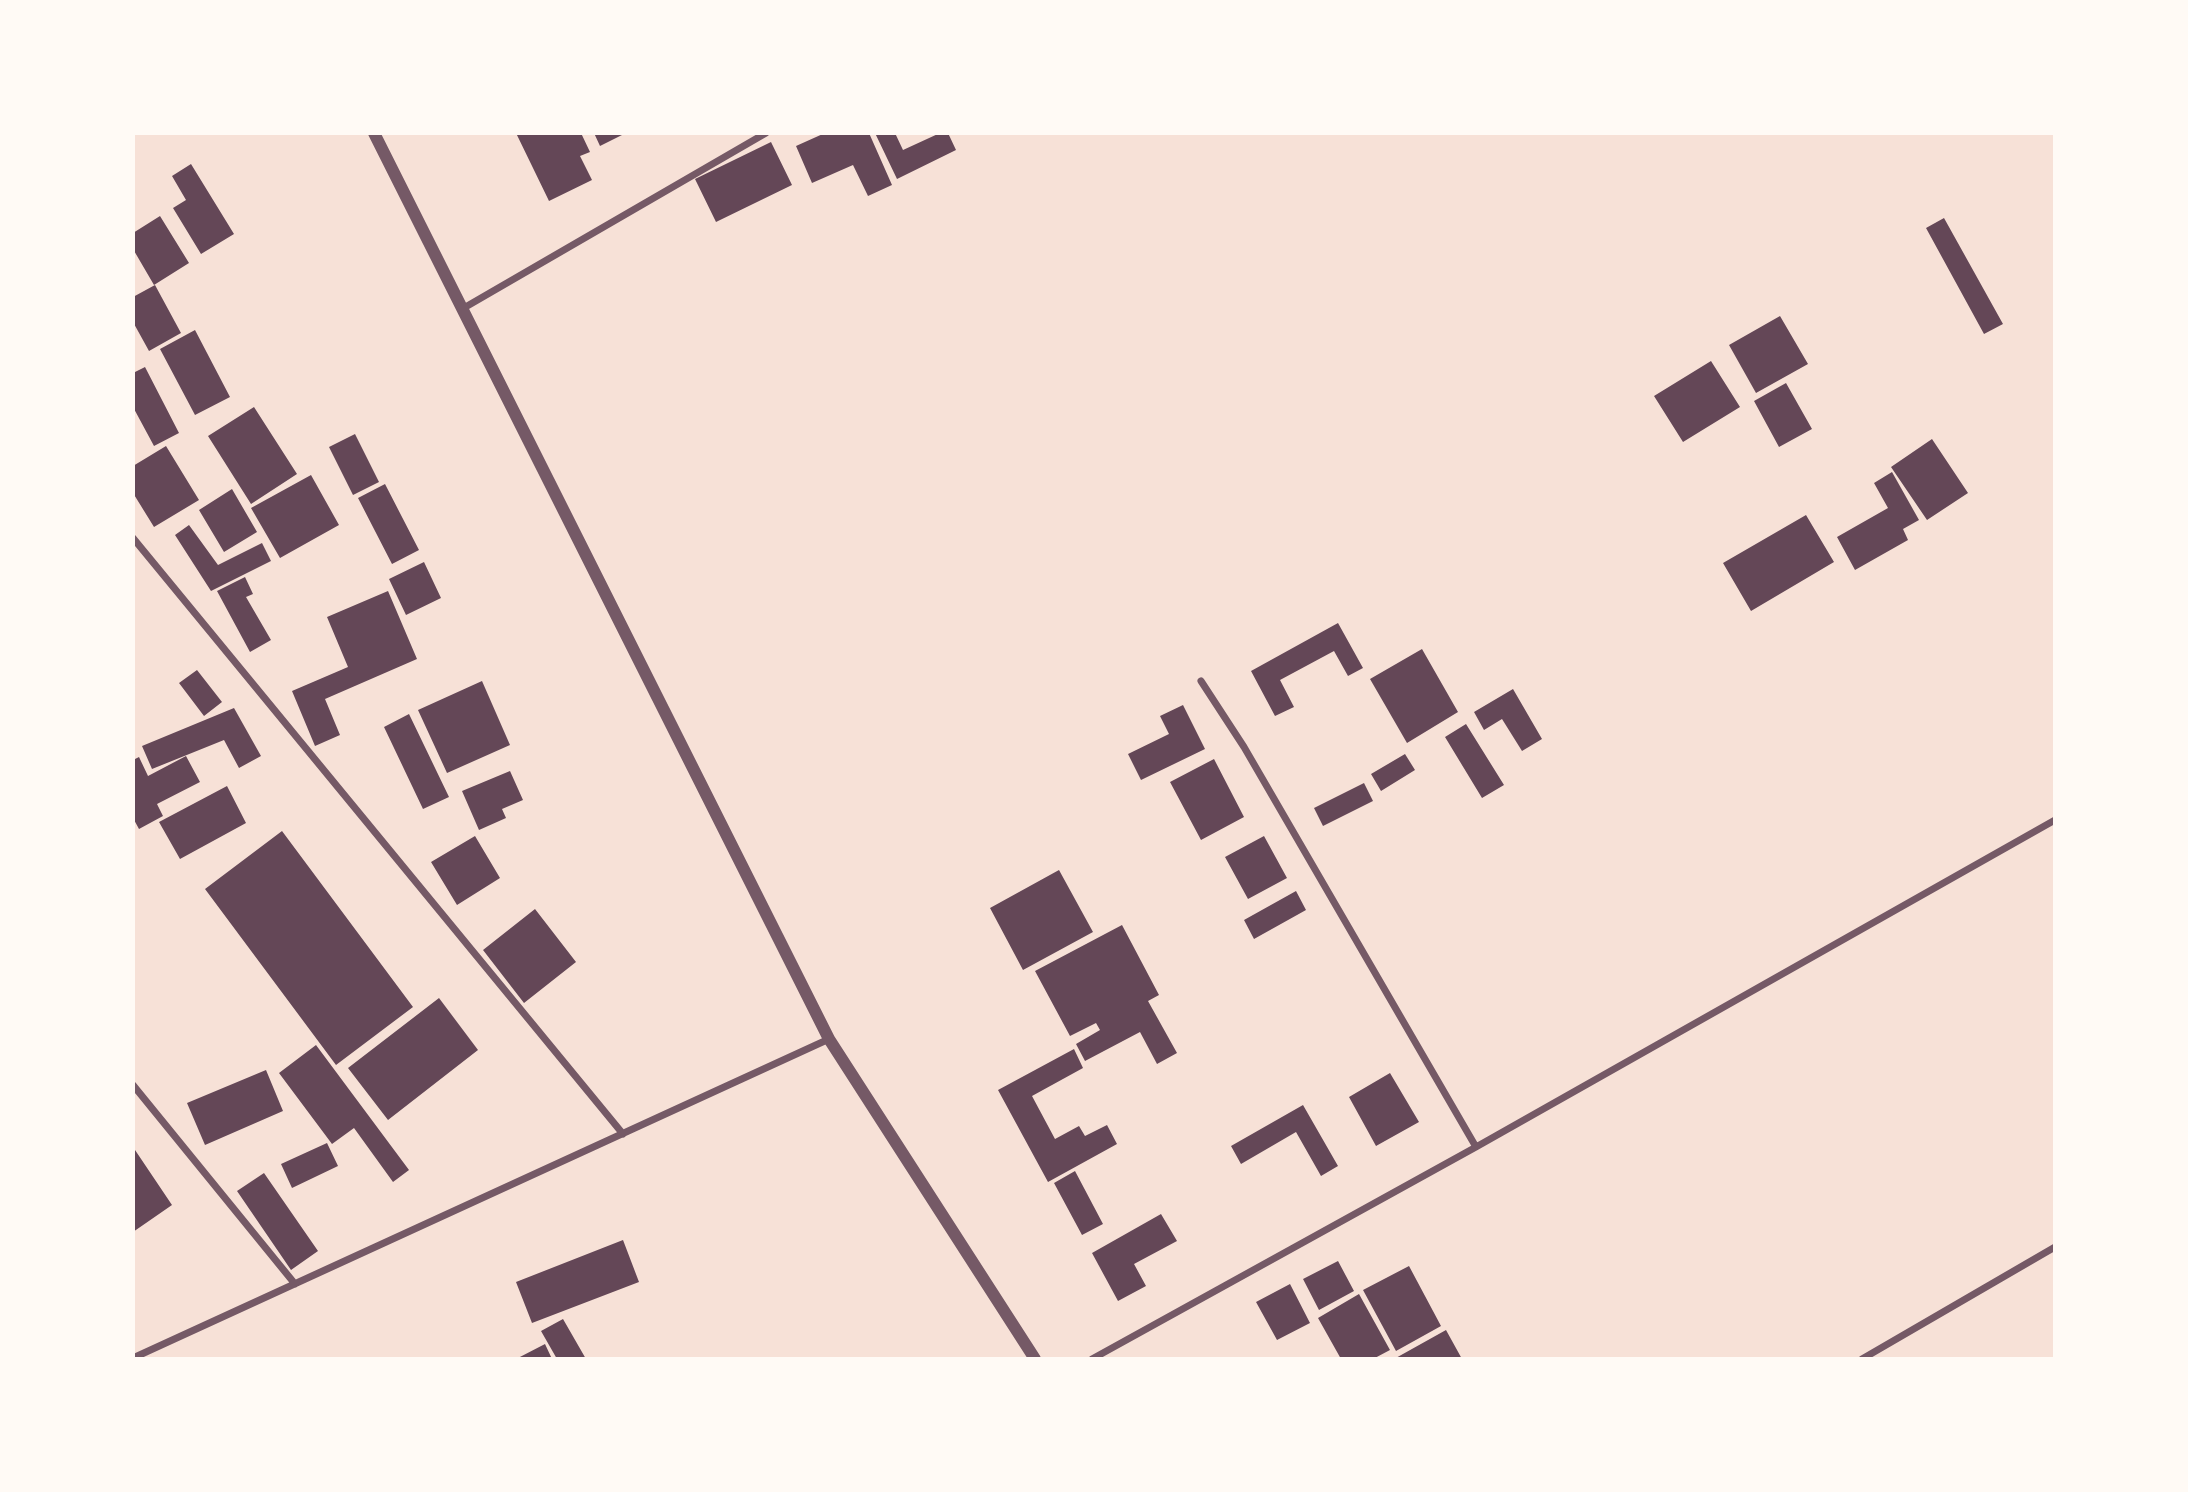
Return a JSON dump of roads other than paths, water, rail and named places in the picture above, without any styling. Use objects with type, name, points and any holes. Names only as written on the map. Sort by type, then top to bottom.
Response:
[{"type":"street","points":[[374,133],[829,1039],[1035,1359]]},
{"type":"street","points":[[462,309],[766,133]]},
{"type":"street","points":[[133,537],[623,1133]]},
{"type":"street","points":[[1201,681],[1244,747],[1476,1147]]},
{"type":"street","points":[[1093,1359],[1476,1147],[2055,820]]},
{"type":"street","points":[[133,1358],[829,1039]]},
{"type":"street","points":[[133,1085],[295,1284]]},
{"type":"street","points":[[1862,1359],[2055,1247]]}]
